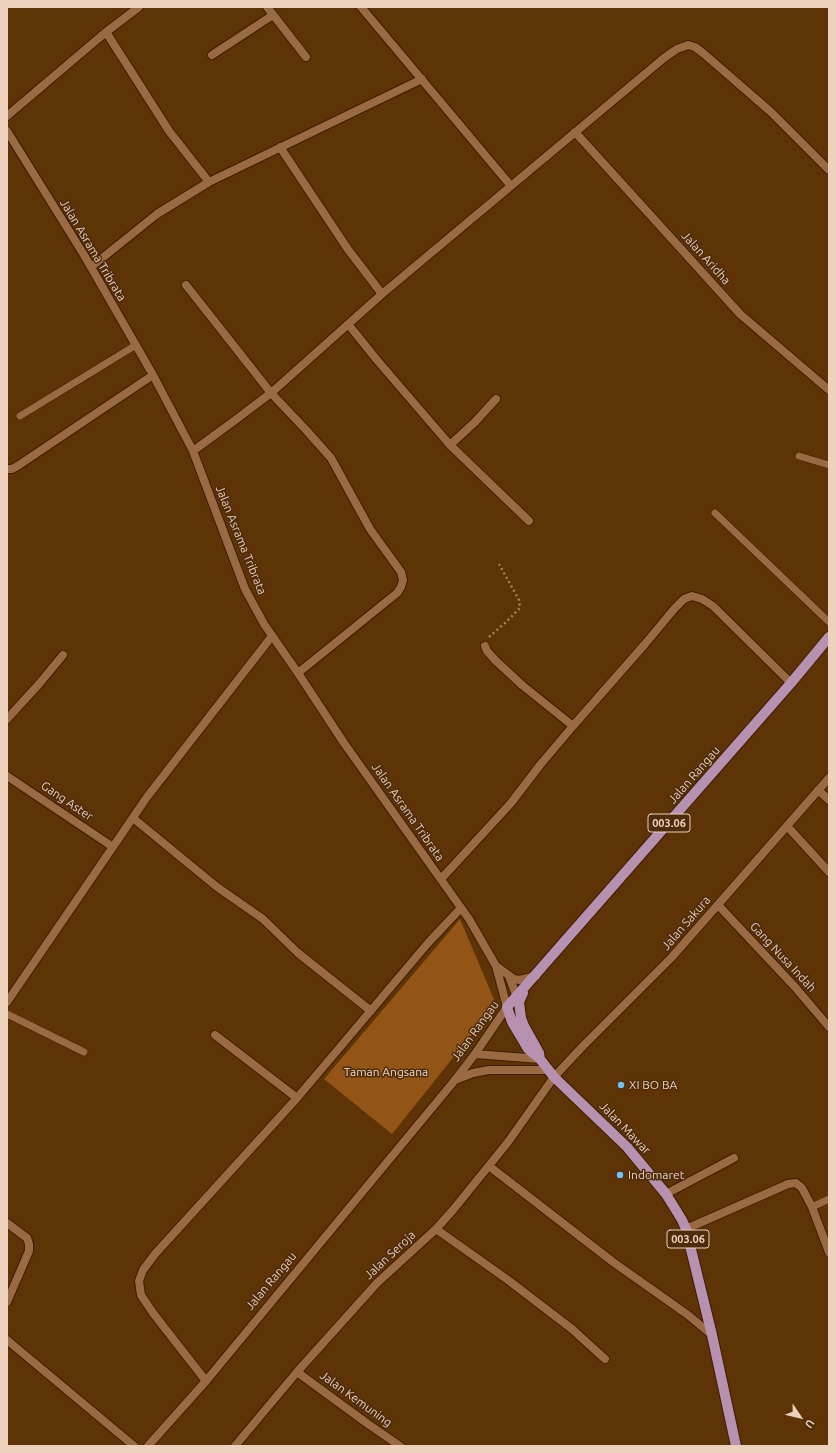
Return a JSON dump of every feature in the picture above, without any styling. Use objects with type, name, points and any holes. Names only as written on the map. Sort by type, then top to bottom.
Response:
[{"type":"main road","name":"Jalan Rangau","points":[[507,1007],[518,999],[527,985],[791,683],[829,636]]},
{"type":"main road","name":"003.06","points":[[518,999],[521,1018],[540,1053],[540,1059]]},
{"type":"main road","name":"Jalan Mawar","points":[[507,1007],[512,1022],[528,1049],[540,1059],[551,1073],[627,1147],[666,1194],[677,1211],[686,1229],[712,1335],[736,1446]]},
{"type":"street","points":[[7,116],[106,32],[139,7]]},
{"type":"street","points":[[267,7],[306,57]]},
{"type":"street","points":[[362,7],[511,186]]},
{"type":"street","points":[[212,55],[273,15]]},
{"type":"street","points":[[106,32],[169,131],[209,182]]},
{"type":"street","points":[[193,451],[271,393],[382,294],[664,58],[677,49],[688,46],[695,47],[709,58],[770,112],[829,170]]},
{"type":"street","points":[[90,268],[157,214],[209,182],[422,79]]},
{"type":"street","name":"Jalan Asrama Tribrata","points":[[7,131],[136,345],[193,451],[245,589],[264,624],[344,743],[469,919],[496,966],[507,1007]]},
{"type":"street","name":"Jalan Aridha","points":[[575,132],[740,314],[829,390]]},
{"type":"street","points":[[280,147],[347,248],[382,294]]},
{"type":"street","points":[[186,285],[271,393],[331,458],[370,529],[401,572],[403,580],[397,593],[298,673]]},
{"type":"street","points":[[348,324],[450,445],[529,521]]},
{"type":"street","points":[[7,469],[12,469],[19,465],[153,375]]},
{"type":"street","points":[[450,445],[475,422],[496,399]]},
{"type":"street","points":[[441,879],[511,803],[540,765],[573,726],[684,599],[692,596],[702,599],[714,606],[791,683]]},
{"type":"street","points":[[7,1002],[112,847],[148,797],[272,636]]},
{"type":"street","points":[[485,646],[487,651],[495,660],[522,685],[573,726]]},
{"type":"street","points":[[7,719],[63,655]]},
{"type":"street","name":"Gang Aster","points":[[7,776],[112,847]]},
{"type":"street","name":"Jalan Sakura","points":[[551,1073],[583,1046],[672,957],[829,778]]},
{"type":"street","points":[[818,790],[829,800]]},
{"type":"street","points":[[133,818],[217,887],[263,919],[298,953],[371,1011]]},
{"type":"street","points":[[787,826],[829,872]]},
{"type":"street","name":"Gang Nusa Indah","points":[[718,905],[795,987],[829,1027]]},
{"type":"street","points":[[206,1381],[153,1313],[141,1295],[139,1281],[143,1270],[155,1254],[297,1098],[428,943],[462,908]]},
{"type":"street","points":[[496,966],[514,979],[520,980],[536,976]]},
{"type":"street","points":[[509,976],[518,999]]},
{"type":"street","name":"Jalan Rangau","points":[[148,1446],[206,1381],[455,1080],[475,1054],[507,1007]]},
{"type":"street","points":[[215,1035],[297,1098]]},
{"type":"street","points":[[475,1054],[540,1059]]},
{"type":"street","points":[[455,1080],[473,1073],[489,1070],[551,1073]]},
{"type":"street","name":"Jalan Seroja","points":[[235,1446],[297,1372],[377,1283],[436,1229],[508,1142],[551,1073]]},
{"type":"street","points":[[666,1194],[734,1158]]},
{"type":"street","points":[[489,1166],[613,1262],[688,1315],[712,1335]]},
{"type":"street","points":[[686,1229],[792,1183],[796,1183],[802,1188],[812,1207],[829,1252]]},
{"type":"street","points":[[7,1223],[27,1238],[30,1251],[7,1302]]},
{"type":"street","points":[[436,1229],[508,1280],[572,1329],[606,1359]]},
{"type":"street","points":[[7,1340],[134,1446]]},
{"type":"street","name":"Jalan Kemuning","points":[[297,1372],[400,1446]]},
{"type":"lane","points":[[20,416],[136,345]]},
{"type":"lane","points":[[799,456],[829,465]]},
{"type":"lane","points":[[715,514],[829,622]]},
{"type":"lane","points":[[7,1014],[84,1052]]},
{"type":"lane","points":[[812,1207],[829,1199]]},
{"type":"path","points":[[485,646],[486,641],[494,632],[506,623],[520,608],[519,600],[499,564]]},
{"type":"green space","name":"Taman Angsana","points":[[460,919],[496,1004],[392,1134],[324,1079]]},
{"type":"place","name":"XI BO BA","points":[[621,1085]]},
{"type":"place","name":"Indomaret","points":[[620,1175]]}]
